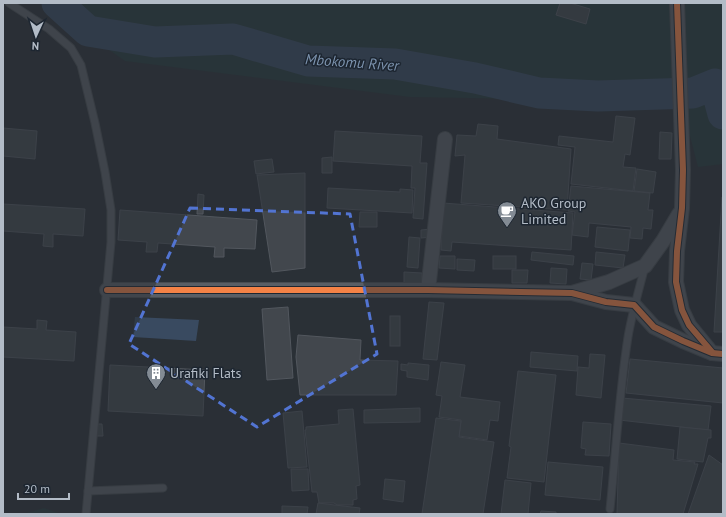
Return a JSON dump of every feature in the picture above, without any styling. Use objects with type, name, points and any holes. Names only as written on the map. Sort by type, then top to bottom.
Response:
[{"type":"street","points":[[677,3],[683,170],[682,208],[676,250],[676,282],[682,310],[689,325],[718,354]]},
{"type":"street","points":[[428,290],[445,139]]},
{"type":"street","points":[[572,294],[609,282],[645,266],[663,241],[682,208]]},
{"type":"street","points":[[107,290],[428,290],[572,294],[606,302],[634,305],[654,327],[683,341],[718,354]]},
{"type":"lane","points":[[9,3],[49,29],[71,48],[81,65],[95,123],[111,210],[111,242],[86,514]]},
{"type":"lane","points":[[610,509],[622,382],[628,337],[634,305],[645,266]]},
{"type":"lane","points":[[88,491],[164,488]]},
{"type":"highlighted area","points":[[190,208],[350,214],[377,354],[257,427],[129,344]]},
{"type":"shaded area","points":[[42,3],[723,3],[723,164],[698,167],[683,109],[579,100],[410,97],[125,61]]},
{"type":"shaded area","points":[[44,508],[61,514],[23,514]]},
{"type":"water","points":[[135,317],[199,320],[196,341],[133,337]]},
{"type":"building","points":[[560,3],[570,3],[590,9],[586,24],[556,15]]},
{"type":"building","points":[[616,116],[635,118],[630,155],[625,154],[623,167],[636,168],[633,191],[571,184],[575,147],[558,145],[559,136],[613,142]]},
{"type":"building","points":[[478,124],[498,126],[497,139],[571,149],[567,210],[461,203],[465,155],[455,156],[457,135],[476,136]]},
{"type":"building","points":[[3,128],[37,131],[35,159],[3,156]]},
{"type":"building","points":[[335,131],[422,136],[420,163],[427,163],[423,219],[413,218],[415,188],[411,188],[412,166],[333,161]]},
{"type":"building","points":[[660,132],[672,133],[671,159],[659,159]]},
{"type":"building","points":[[332,157],[332,173],[322,173],[322,158]]},
{"type":"building","points":[[272,159],[274,172],[256,174],[254,161]]},
{"type":"building","points":[[637,169],[656,172],[653,193],[634,191]]},
{"type":"building","points":[[305,173],[305,268],[272,272],[257,175]]},
{"type":"building","points":[[571,186],[650,193],[648,210],[653,210],[651,229],[643,228],[642,239],[630,238],[631,227],[589,223],[588,237],[572,235],[575,212],[568,211]]},
{"type":"building","points":[[328,188],[400,192],[400,189],[413,190],[412,213],[327,208]]},
{"type":"building","points":[[198,194],[204,195],[203,214],[197,214]]},
{"type":"building","points":[[722,197],[723,332],[714,332]]},
{"type":"building","name":"AKO Group Limited","points":[[443,203],[573,213],[571,250],[452,242],[451,251],[441,250]]},
{"type":"building","points":[[3,204],[85,209],[83,236],[53,234],[53,247],[43,246],[44,234],[3,231]]},
{"type":"building","points":[[120,210],[257,220],[255,249],[224,248],[224,257],[214,257],[215,247],[158,243],[157,252],[146,252],[147,242],[118,240]]},
{"type":"building","points":[[360,212],[377,212],[377,227],[359,227]]},
{"type":"building","points":[[597,227],[630,230],[628,251],[595,247]]},
{"type":"building","points":[[432,229],[432,237],[421,238],[421,230]]},
{"type":"building","points":[[409,237],[420,238],[418,268],[407,267]]},
{"type":"building","points":[[532,252],[574,256],[573,265],[531,260]]},
{"type":"building","points":[[596,252],[625,255],[623,268],[595,265]]},
{"type":"building","points":[[440,256],[455,256],[455,269],[439,268]]},
{"type":"building","points":[[493,256],[516,256],[516,269],[493,269]]},
{"type":"building","points":[[457,259],[475,260],[474,271],[457,270]]},
{"type":"building","points":[[582,263],[593,264],[591,280],[580,279]]},
{"type":"building","points":[[551,268],[567,269],[566,284],[550,283]]},
{"type":"building","points":[[512,270],[528,270],[527,283],[512,283]]},
{"type":"building","points":[[404,272],[422,273],[422,284],[404,284]]},
{"type":"building","points":[[429,302],[444,303],[437,360],[423,359]]},
{"type":"building","points":[[288,307],[293,378],[267,380],[262,309]]},
{"type":"building","points":[[390,316],[400,316],[400,346],[390,346]]},
{"type":"building","points":[[37,320],[47,321],[46,330],[76,332],[74,361],[3,357],[3,327],[37,329]]},
{"type":"building","points":[[298,335],[361,340],[360,360],[398,361],[396,395],[300,395],[296,357]]},
{"type":"building","points":[[531,352],[578,356],[577,371],[530,367]]},
{"type":"building","points":[[590,354],[605,355],[601,398],[576,395],[578,367],[589,368]]},
{"type":"building","points":[[630,359],[723,368],[723,403],[626,393]]},
{"type":"building","points":[[441,362],[465,365],[460,397],[500,402],[498,421],[490,420],[487,440],[459,436],[461,420],[439,417],[442,396],[436,395]]},
{"type":"building","points":[[408,363],[429,365],[428,380],[407,377],[407,371],[401,370],[401,364],[408,365]]},
{"type":"building","name":"Urafiki Flats","points":[[110,365],[205,370],[203,416],[108,411]]},
{"type":"building","points":[[518,371],[556,375],[544,482],[507,478],[511,447],[509,446]]},
{"type":"building","points":[[622,398],[711,406],[708,430],[619,420]]},
{"type":"building","points":[[420,408],[420,422],[364,423],[364,410]]},
{"type":"building","points":[[353,409],[360,485],[356,486],[357,499],[353,500],[353,505],[319,503],[317,492],[312,492],[305,430],[306,427],[339,424],[338,410]]},
{"type":"building","points":[[302,411],[307,467],[288,468],[283,413]]},
{"type":"building","points":[[436,418],[461,421],[459,437],[494,442],[483,514],[422,514]]},
{"type":"building","points":[[583,422],[611,424],[609,456],[585,455],[586,449],[581,448]]},
{"type":"building","points":[[96,424],[102,424],[103,436],[96,436]]},
{"type":"building","points":[[680,427],[711,430],[711,438],[708,438],[703,462],[677,459]]},
{"type":"building","points":[[619,443],[674,450],[673,460],[695,462],[694,464],[698,464],[683,514],[617,514]]},
{"type":"building","points":[[709,455],[723,465],[723,514],[688,514]]},
{"type":"building","points":[[548,462],[603,467],[600,500],[545,495]]},
{"type":"building","points":[[291,469],[308,469],[309,490],[292,491]]},
{"type":"building","points":[[385,479],[405,481],[403,502],[383,499]]},
{"type":"building","points":[[505,480],[531,483],[528,514],[501,514]]},
{"type":"building","points":[[318,503],[360,508],[359,514],[316,514]]},
{"type":"building","points":[[282,506],[308,507],[307,514],[282,514]]},
{"type":"building","points":[[541,511],[556,512],[556,514],[540,514]]},
{"type":"waterway","name":"Mbokomu River","points":[[57,3],[88,31],[155,42],[233,39],[308,61],[395,64],[475,78],[539,93],[598,96],[693,93],[715,84],[723,114]]},
{"type":"cycle path","points":[[677,3],[683,170],[682,208],[677,251],[676,282],[682,310],[689,325],[712,352]]},
{"type":"cycle path","points":[[107,290],[428,290],[572,293],[606,302],[634,305],[654,327],[712,353],[723,354]]},
{"type":"place","name":"AKO Group Limited","points":[[507,228]]},
{"type":"place","name":"Urafiki Flats","points":[[156,390]]}]
